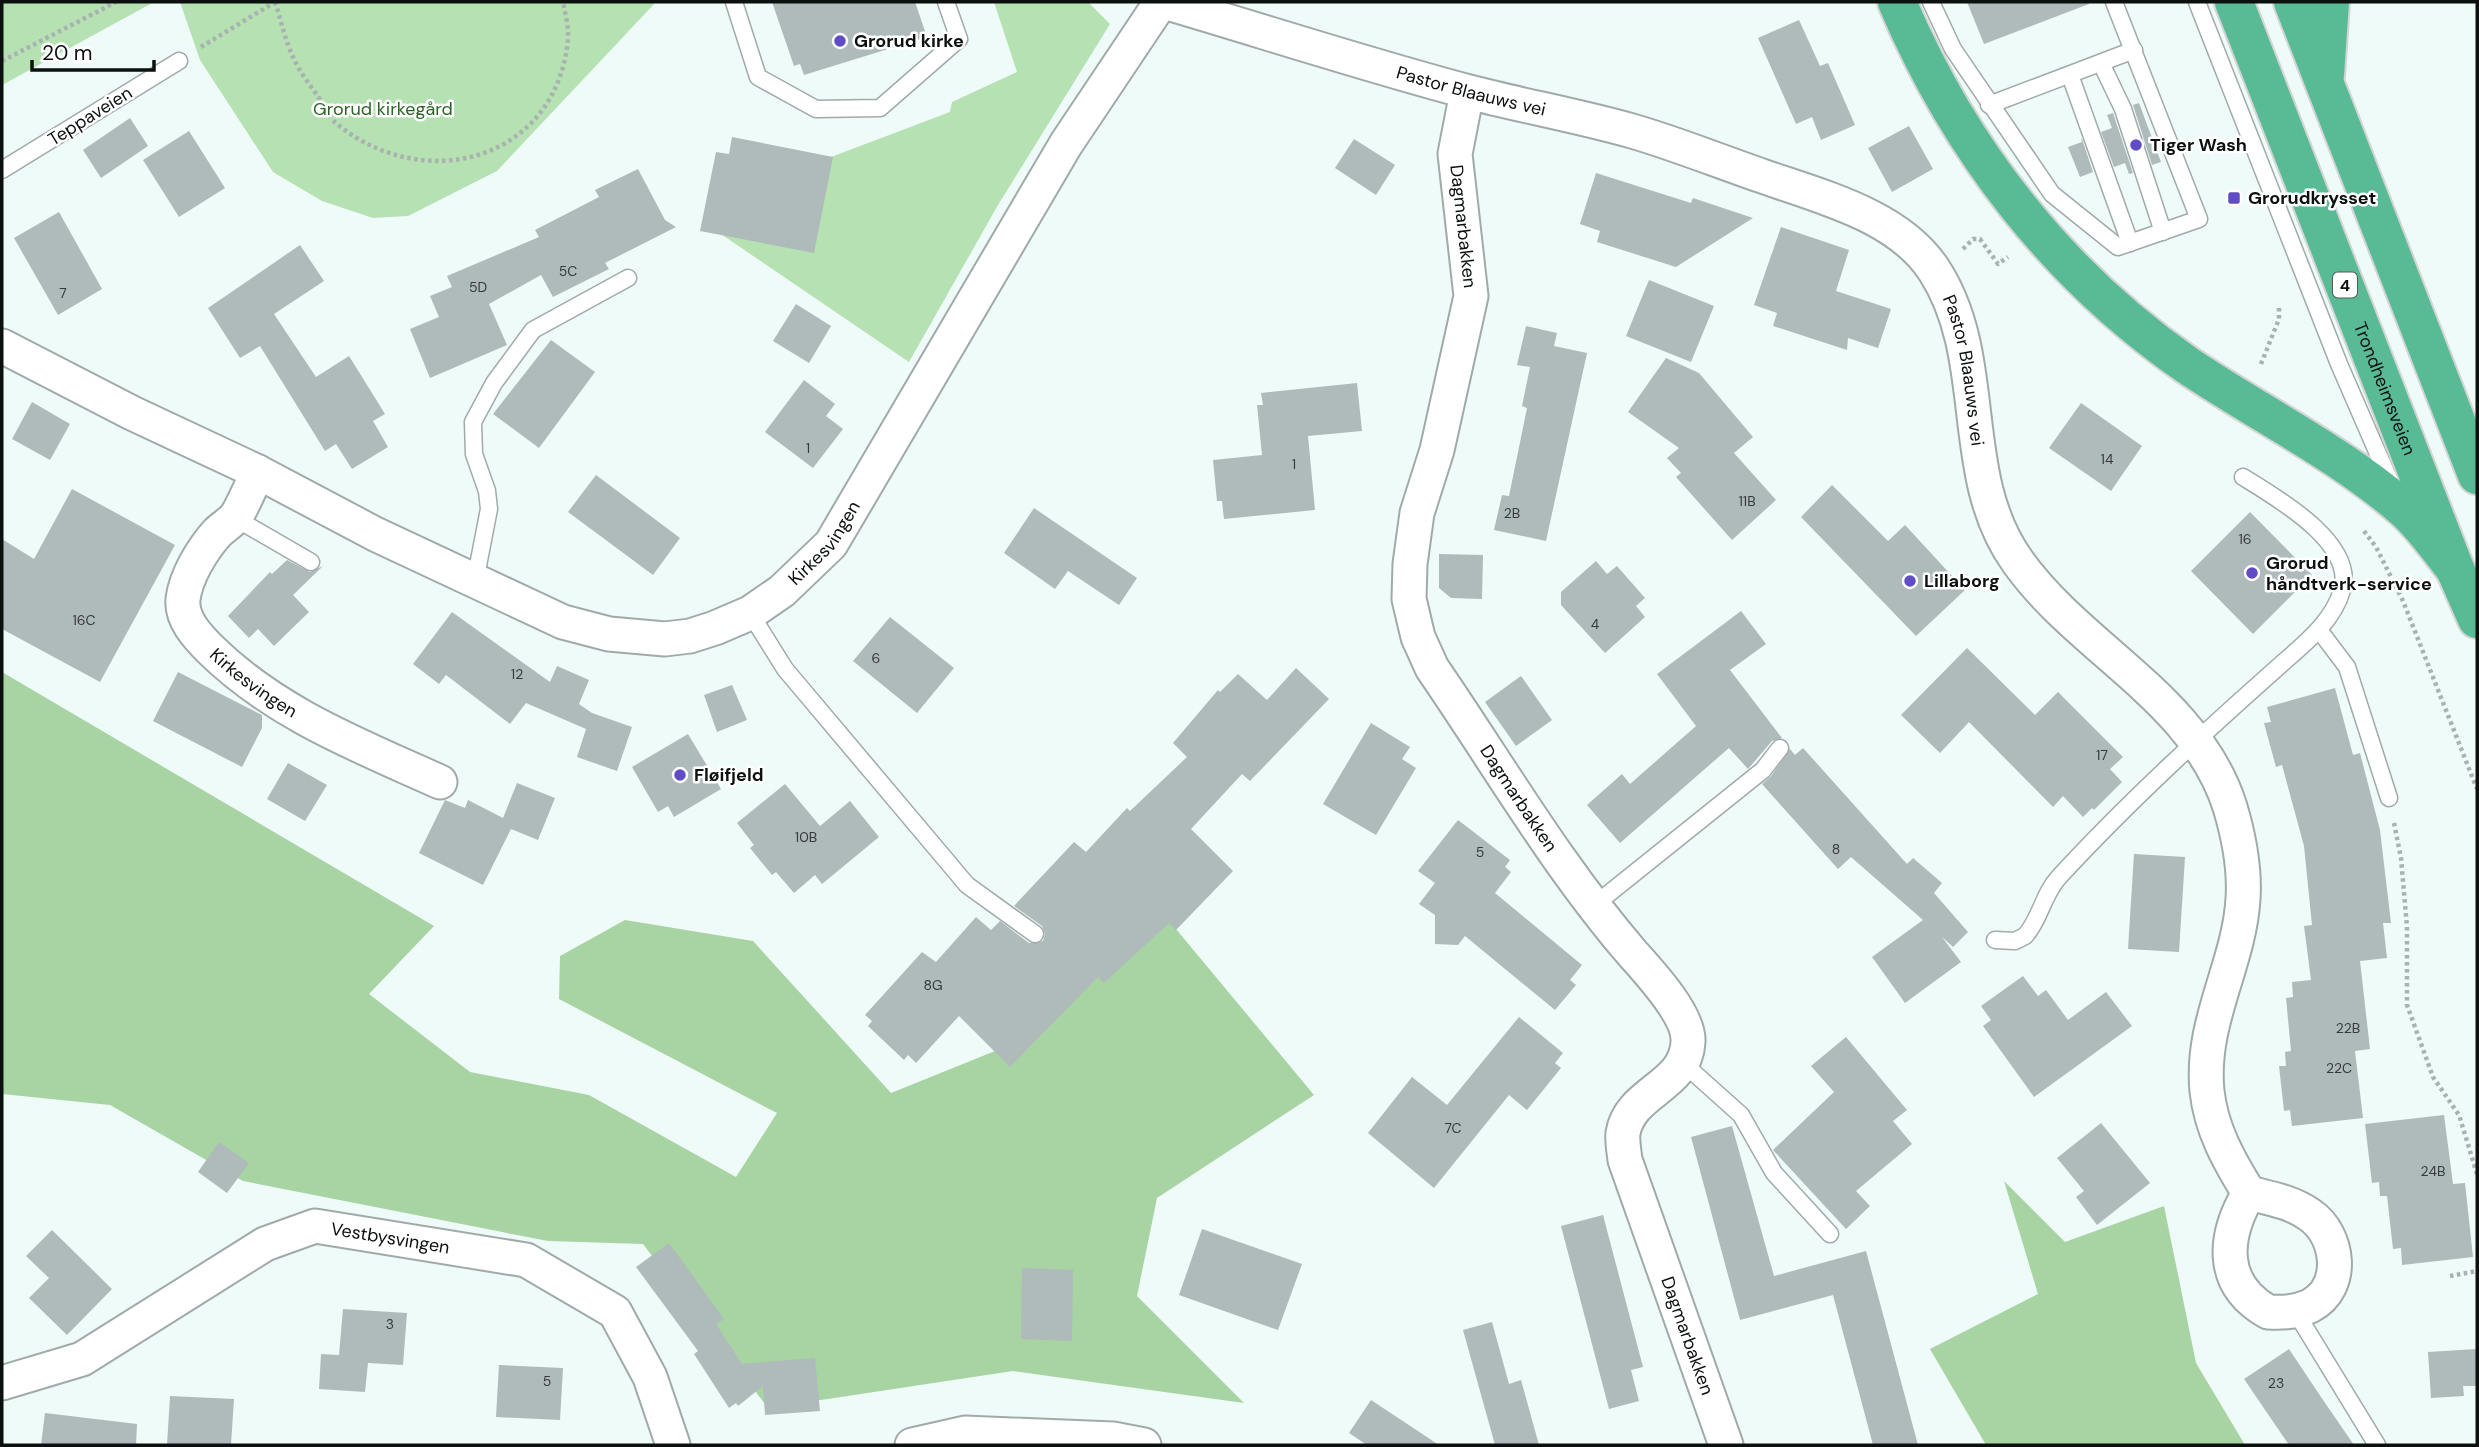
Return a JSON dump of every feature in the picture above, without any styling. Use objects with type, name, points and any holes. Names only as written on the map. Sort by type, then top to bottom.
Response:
[{"type":"highway","points":[[1897,2],[1966,136],[2027,220],[2064,262],[2098,295],[2163,347],[2350,469],[2403,508],[2455,569]]},
{"type":"highway","name":"Trondheimsveien","points":[[2234,2],[2455,569],[2477,619]]},
{"type":"highway","points":[[2292,2],[2477,475]]},
{"type":"highway","points":[[2324,84],[2330,2]]},
{"type":"street","name":"Pastor Blaauws vei","points":[[1163,2],[1467,92],[1635,132],[1817,195],[1905,237],[1934,270],[1962,336],[1982,485],[2002,535],[2036,584],[2173,713],[2196,740],[2227,798],[2243,864],[2244,901],[2238,933],[2210,1028],[2206,1065],[2213,1123],[2229,1161],[2249,1193]]},
{"type":"street","name":"Kirkesvingen","points":[[2,346],[132,413],[258,472],[375,534],[563,622],[636,638],[690,636],[750,612],[808,570],[831,544],[1066,144],[1163,2]]},
{"type":"street","name":"Dagmarbakken","points":[[1467,92],[1455,154],[1471,296],[1437,450],[1417,513],[1410,564],[1409,600],[1418,637],[1432,668],[1592,907],[1651,975],[1687,1026],[1688,1042],[1684,1064],[1629,1117],[1623,1134],[1625,1160],[1726,1445]]},
{"type":"street","name":"Kirkesvingen","points":[[258,472],[235,517],[217,534],[193,569],[186,589],[184,613],[197,636],[237,675],[279,705],[335,735],[440,782]]},
{"type":"street","points":[[2249,1193],[2284,1203],[2311,1215],[2324,1228],[2333,1245],[2335,1269],[2330,1283],[2312,1305],[2295,1311],[2268,1312],[2246,1295],[2236,1279],[2230,1258],[2229,1235],[2249,1193]]},
{"type":"street","name":"Vestbysvingen","points":[[2,1383],[82,1359],[265,1244],[315,1226],[526,1259],[615,1312],[649,1377],[673,1445]]},
{"type":"street","points":[[912,1445],[965,1433],[1113,1439],[1144,1445]]},
{"type":"lane","points":[[734,2],[758,77],[816,109],[880,108],[959,39],[946,2]]},
{"type":"lane","points":[[1931,2],[1953,48],[2052,194],[2118,247],[2199,219],[2114,2]]},
{"type":"lane","points":[[2197,2],[2344,374],[2403,508]]},
{"type":"lane","points":[[1990,105],[2134,50]]},
{"type":"lane","name":"Teppaveien","points":[[2,170],[179,61]]},
{"type":"lane","points":[[2101,63],[2123,109],[2163,232]]},
{"type":"lane","points":[[2070,75],[2130,243]]},
{"type":"lane","points":[[475,580],[489,509],[487,491],[474,454],[473,422],[494,383],[533,330],[628,278]]},
{"type":"lane","points":[[1995,940],[2015,941],[2025,936],[2056,879],[2196,740],[2319,630],[2343,590],[2341,560],[2319,531],[2280,500],[2243,477]]},
{"type":"lane","points":[[235,517],[311,562]]},
{"type":"lane","points":[[750,612],[785,669],[967,885],[1035,934]]},
{"type":"lane","points":[[2319,630],[2347,667],[2389,799]]},
{"type":"lane","points":[[1592,907],[1763,770],[1780,748]]},
{"type":"lane","points":[[1684,1064],[1741,1115],[1774,1173],[1830,1234]]},
{"type":"lane","points":[[2295,1311],[2377,1445]]},
{"type":"path","points":[[2,61],[116,2]]},
{"type":"path","points":[[179,61],[275,2],[293,59],[335,122],[369,145],[403,159],[474,158],[509,142],[537,120],[559,82],[568,37],[563,2]]},
{"type":"path","points":[[1934,270],[1955,257],[1973,239],[1980,239],[1998,264],[2015,252]]},
{"type":"path","points":[[2258,373],[2279,320],[2279,308]]},
{"type":"path","points":[[2357,522],[2376,547],[2403,601],[2477,789]]},
{"type":"path","points":[[2389,799],[2401,858],[2407,927],[2407,1005],[2432,1077],[2459,1115],[2477,1174]]},
{"type":"path","points":[[2450,1276],[2477,1271]]},
{"type":"green space","points":[[2,2],[154,2],[2,85]]},
{"type":"green space","name":"Grorud kirkegård","points":[[180,2],[656,2],[497,171],[408,216],[373,218],[322,201],[273,172],[200,60]]},
{"type":"green space","points":[[994,2],[1088,2],[1110,24],[998,205],[909,362],[715,230],[813,247],[831,157],[950,112],[952,102],[1017,72]]},
{"type":"green space","points":[[2,672],[434,926],[369,994],[470,1072],[589,1095],[736,1177],[777,1113],[559,999],[560,956],[625,920],[753,941],[891,1093],[995,1051],[1166,917],[1314,1095],[1157,1198],[1137,1296],[1244,1403],[1013,1371],[768,1408],[643,1244],[548,1241],[243,1181],[110,1105],[2,1094]]},
{"type":"green space","points":[[2004,1181],[2065,1242],[2164,1206],[2196,1363],[2245,1445],[1986,1445],[1930,1349],[2038,1294]]},
{"type":"building","name":"Grorud kirke","points":[[772,2],[915,2],[927,37],[804,75],[800,64],[794,66]]},
{"type":"building","points":[[1967,2],[2088,2],[2089,4],[1984,44]]},
{"type":"building","points":[[1799,20],[1820,66],[1828,63],[1855,125],[1821,140],[1812,117],[1796,124],[1758,38]]},
{"type":"building","points":[[2139,103],[2161,162],[2152,165],[2133,105]]},
{"type":"building","points":[[2113,113],[2133,173],[2129,174],[2125,163],[2114,167],[2101,132],[2112,128],[2107,115]]},
{"type":"building","points":[[130,118],[148,146],[101,178],[83,150]]},
{"type":"building","points":[[1909,126],[1933,169],[1892,192],[1868,148]]},
{"type":"building","points":[[189,131],[225,188],[179,217],[143,160]]},
{"type":"building","points":[[732,137],[833,157],[814,253],[700,231],[716,152],[729,154]]},
{"type":"building","points":[[1354,139],[1395,165],[1376,195],[1335,168]]},
{"type":"building","points":[[2081,139],[2093,172],[2080,177],[2068,147],[2082,142]]},
{"type":"building","points":[[638,169],[665,220],[676,227],[605,263],[609,269],[553,297],[541,275],[489,304],[507,345],[430,378],[410,329],[439,317],[430,296],[452,287],[447,276],[539,237],[535,230],[599,197],[595,190]]},
{"type":"building","points":[[1596,173],[1691,203],[1693,198],[1753,218],[1676,267],[1597,242],[1600,231],[1580,224]]},
{"type":"building","points":[[59,212],[102,289],[58,315],[14,238]]},
{"type":"building","points":[[1781,227],[1849,250],[1836,291],[1891,309],[1878,348],[1848,338],[1847,350],[1773,326],[1777,313],[1754,305]]},
{"type":"building","points":[[300,245],[324,281],[274,314],[316,377],[349,356],[385,414],[373,421],[388,447],[352,469],[336,444],[325,451],[260,346],[240,358],[208,308]]},
{"type":"building","points":[[1649,280],[1714,306],[1691,362],[1626,336]]},
{"type":"building","points":[[796,304],[831,326],[809,363],[773,341]]},
{"type":"building","points":[[1526,326],[1557,333],[1554,346],[1587,353],[1546,541],[1494,530],[1502,495],[1509,496],[1527,408],[1522,406],[1530,367],[1517,365]]},
{"type":"building","points":[[551,340],[595,372],[539,448],[493,414]]},
{"type":"building","points":[[1666,358],[1699,373],[1753,437],[1734,453],[1776,500],[1732,540],[1676,477],[1681,473],[1667,458],[1679,448],[1628,412]]},
{"type":"building","points":[[804,380],[835,404],[826,416],[843,429],[813,468],[765,432]]},
{"type":"building","points":[[1357,383],[1362,431],[1308,436],[1315,510],[1224,519],[1222,501],[1217,501],[1213,460],[1262,455],[1257,405],[1263,405],[1261,393]]},
{"type":"building","points":[[32,402],[70,424],[50,460],[12,439]]},
{"type":"building","points":[[2081,403],[2142,446],[2111,491],[2049,448]]},
{"type":"building","points":[[596,475],[680,538],[653,575],[568,512]]},
{"type":"building","name":"Lillaborg","points":[[1832,485],[1888,541],[1905,525],[1965,590],[1916,636],[1801,517]]},
{"type":"building","points":[[72,489],[175,545],[100,682],[2,629],[2,539],[34,559]]},
{"type":"building","points":[[1034,508],[1137,578],[1119,605],[1068,571],[1055,589],[1004,553]]},
{"type":"building","name":"Grorud håndtverk-service","points":[[2250,512],[2312,575],[2253,634],[2191,571]]},
{"type":"building","points":[[1439,554],[1483,555],[1482,599],[1451,598],[1439,588]]},
{"type":"building","points":[[287,560],[310,572],[323,566],[293,595],[309,612],[274,646],[258,629],[249,638],[228,616],[270,572],[272,574]]},
{"type":"building","points":[[1596,561],[1607,574],[1617,566],[1645,598],[1636,606],[1645,617],[1605,653],[1561,605],[1561,592]]},
{"type":"building","points":[[1741,611],[1766,644],[1730,670],[1782,738],[1772,741],[1748,769],[1729,748],[1620,843],[1587,805],[1622,774],[1630,784],[1696,726],[1657,674]]},
{"type":"building","points":[[452,612],[550,682],[557,666],[589,680],[579,704],[592,713],[632,727],[617,771],[577,757],[586,729],[526,703],[510,724],[446,675],[439,684],[413,664]]},
{"type":"building","points":[[890,617],[954,668],[917,713],[853,661]]},
{"type":"building","points":[[1967,648],[2035,715],[2058,692],[2123,757],[2110,769],[2122,782],[2094,810],[2092,808],[2083,817],[2063,796],[2053,807],[1969,722],[1940,753],[1901,715]]},
{"type":"building","points":[[1296,668],[1329,699],[1250,781],[1242,774],[1191,829],[1233,871],[1176,930],[1169,923],[1104,983],[1098,977],[1010,1067],[959,1016],[916,1063],[908,1055],[904,1060],[868,1026],[872,1021],[865,1015],[922,952],[936,962],[976,917],[991,930],[1000,921],[1029,943],[1043,941],[1045,934],[1042,926],[1014,906],[1074,842],[1086,852],[1127,808],[1130,811],[1187,757],[1173,743],[1218,690],[1220,692],[1238,674],[1267,700]]},
{"type":"building","points":[[178,672],[262,715],[262,728],[242,767],[153,721]]},
{"type":"building","points":[[1521,676],[1552,720],[1516,746],[1485,702]]},
{"type":"building","points":[[732,685],[747,720],[717,732],[704,695]]},
{"type":"building","points":[[2335,688],[2353,755],[2360,753],[2380,830],[2391,923],[2383,923],[2387,958],[2360,961],[2370,1049],[2355,1051],[2363,1118],[2292,1126],[2290,1110],[2284,1111],[2279,1066],[2286,1066],[2285,1052],[2291,1051],[2286,998],[2293,997],[2292,982],[2311,980],[2304,926],[2312,925],[2304,846],[2282,765],[2276,767],[2264,723],[2271,722],[2267,707]]},
{"type":"building","points":[[1371,723],[1410,747],[1402,759],[1416,768],[1376,835],[1323,804]]},
{"type":"building","name":"Fløifjeld","points":[[688,734],[721,789],[674,817],[668,806],[658,812],[632,767]]},
{"type":"building","points":[[1803,748],[1907,864],[1913,858],[1942,883],[1934,893],[1968,932],[1953,947],[1942,937],[1961,962],[1905,1003],[1872,957],[1923,920],[1851,857],[1838,869],[1762,784],[1790,749],[1795,755]]},
{"type":"building","points":[[288,763],[327,785],[305,821],[267,799]]},
{"type":"building","points":[[517,783],[555,798],[538,840],[511,829],[483,885],[419,853],[445,800],[465,808],[468,800],[503,818]]},
{"type":"building","points":[[785,784],[820,826],[850,801],[879,837],[822,884],[815,875],[794,893],[776,872],[772,875],[750,848],[754,845],[737,823]]},
{"type":"building","points":[[1458,820],[1510,860],[1505,867],[1511,872],[1495,893],[1582,965],[1570,980],[1576,985],[1555,1010],[1465,936],[1458,945],[1435,944],[1435,915],[1419,904],[1435,883],[1418,871]]},
{"type":"building","points":[[2134,854],[2185,857],[2179,952],[2128,949]]},
{"type":"building","points":[[2023,976],[2038,996],[2046,990],[2068,1020],[2106,992],[2132,1026],[2034,1097],[1983,1026],[1991,1020],[1981,1006]]},
{"type":"building","points":[[1519,1017],[1563,1053],[1555,1063],[1561,1068],[1527,1110],[1509,1095],[1434,1188],[1368,1133],[1412,1077],[1447,1105]]},
{"type":"building","points":[[1846,1037],[1907,1110],[1893,1121],[1912,1144],[1856,1191],[1870,1206],[1846,1229],[1773,1150],[1834,1092],[1811,1066]]},
{"type":"building","points":[[2444,1115],[2453,1184],[2465,1183],[2473,1257],[2402,1265],[2401,1248],[2393,1249],[2387,1196],[2380,1196],[2379,1182],[2372,1183],[2365,1124]]},
{"type":"building","points":[[2101,1123],[2150,1183],[2097,1225],[2076,1197],[2084,1191],[2057,1158]]},
{"type":"building","points":[[1732,1126],[1774,1276],[1866,1251],[1918,1445],[1873,1445],[1833,1295],[1740,1320],[1691,1137]]},
{"type":"building","points":[[219,1142],[249,1163],[227,1193],[198,1172]]},
{"type":"building","points":[[1603,1215],[1643,1367],[1631,1370],[1639,1401],[1609,1409],[1561,1226]]},
{"type":"building","points":[[1202,1229],[1302,1264],[1278,1330],[1179,1295]]},
{"type":"building","points":[[52,1230],[112,1289],[67,1335],[29,1298],[49,1278],[26,1256]]},
{"type":"building","points":[[669,1243],[724,1319],[716,1324],[742,1364],[815,1358],[820,1411],[765,1415],[763,1386],[738,1406],[736,1403],[729,1408],[694,1354],[698,1351],[636,1267]]},
{"type":"building","points":[[1022,1268],[1073,1270],[1072,1341],[1021,1339]]},
{"type":"building","points":[[343,1309],[407,1313],[403,1365],[368,1363],[365,1392],[319,1389],[321,1354],[339,1355]]},
{"type":"building","points":[[1492,1322],[1509,1384],[1521,1380],[1539,1445],[1495,1445],[1463,1330]]},
{"type":"building","points":[[2289,1349],[2354,1445],[2289,1445],[2244,1379]]},
{"type":"building","points":[[2477,1349],[2477,1386],[2463,1386],[2464,1396],[2431,1398],[2428,1352]]},
{"type":"building","points":[[499,1365],[563,1368],[560,1420],[496,1417]]},
{"type":"building","points":[[170,1396],[234,1399],[231,1445],[167,1445]]},
{"type":"building","points":[[1371,1400],[1439,1445],[1367,1445],[1349,1433]]},
{"type":"building","points":[[45,1413],[137,1424],[136,1445],[41,1445]]},
{"type":"place","name":"Grorud kirke","points":[[840,41]]},
{"type":"place","name":"Tiger Wash","points":[[2136,145]]},
{"type":"place","name":"Grorudkrysset","points":[[2234,198]]},
{"type":"place","name":"Grorud håndtverk-service","points":[[2252,573]]},
{"type":"place","name":"Lillaborg","points":[[1910,581]]},
{"type":"place","name":"Fløifjeld","points":[[680,775]]}]
